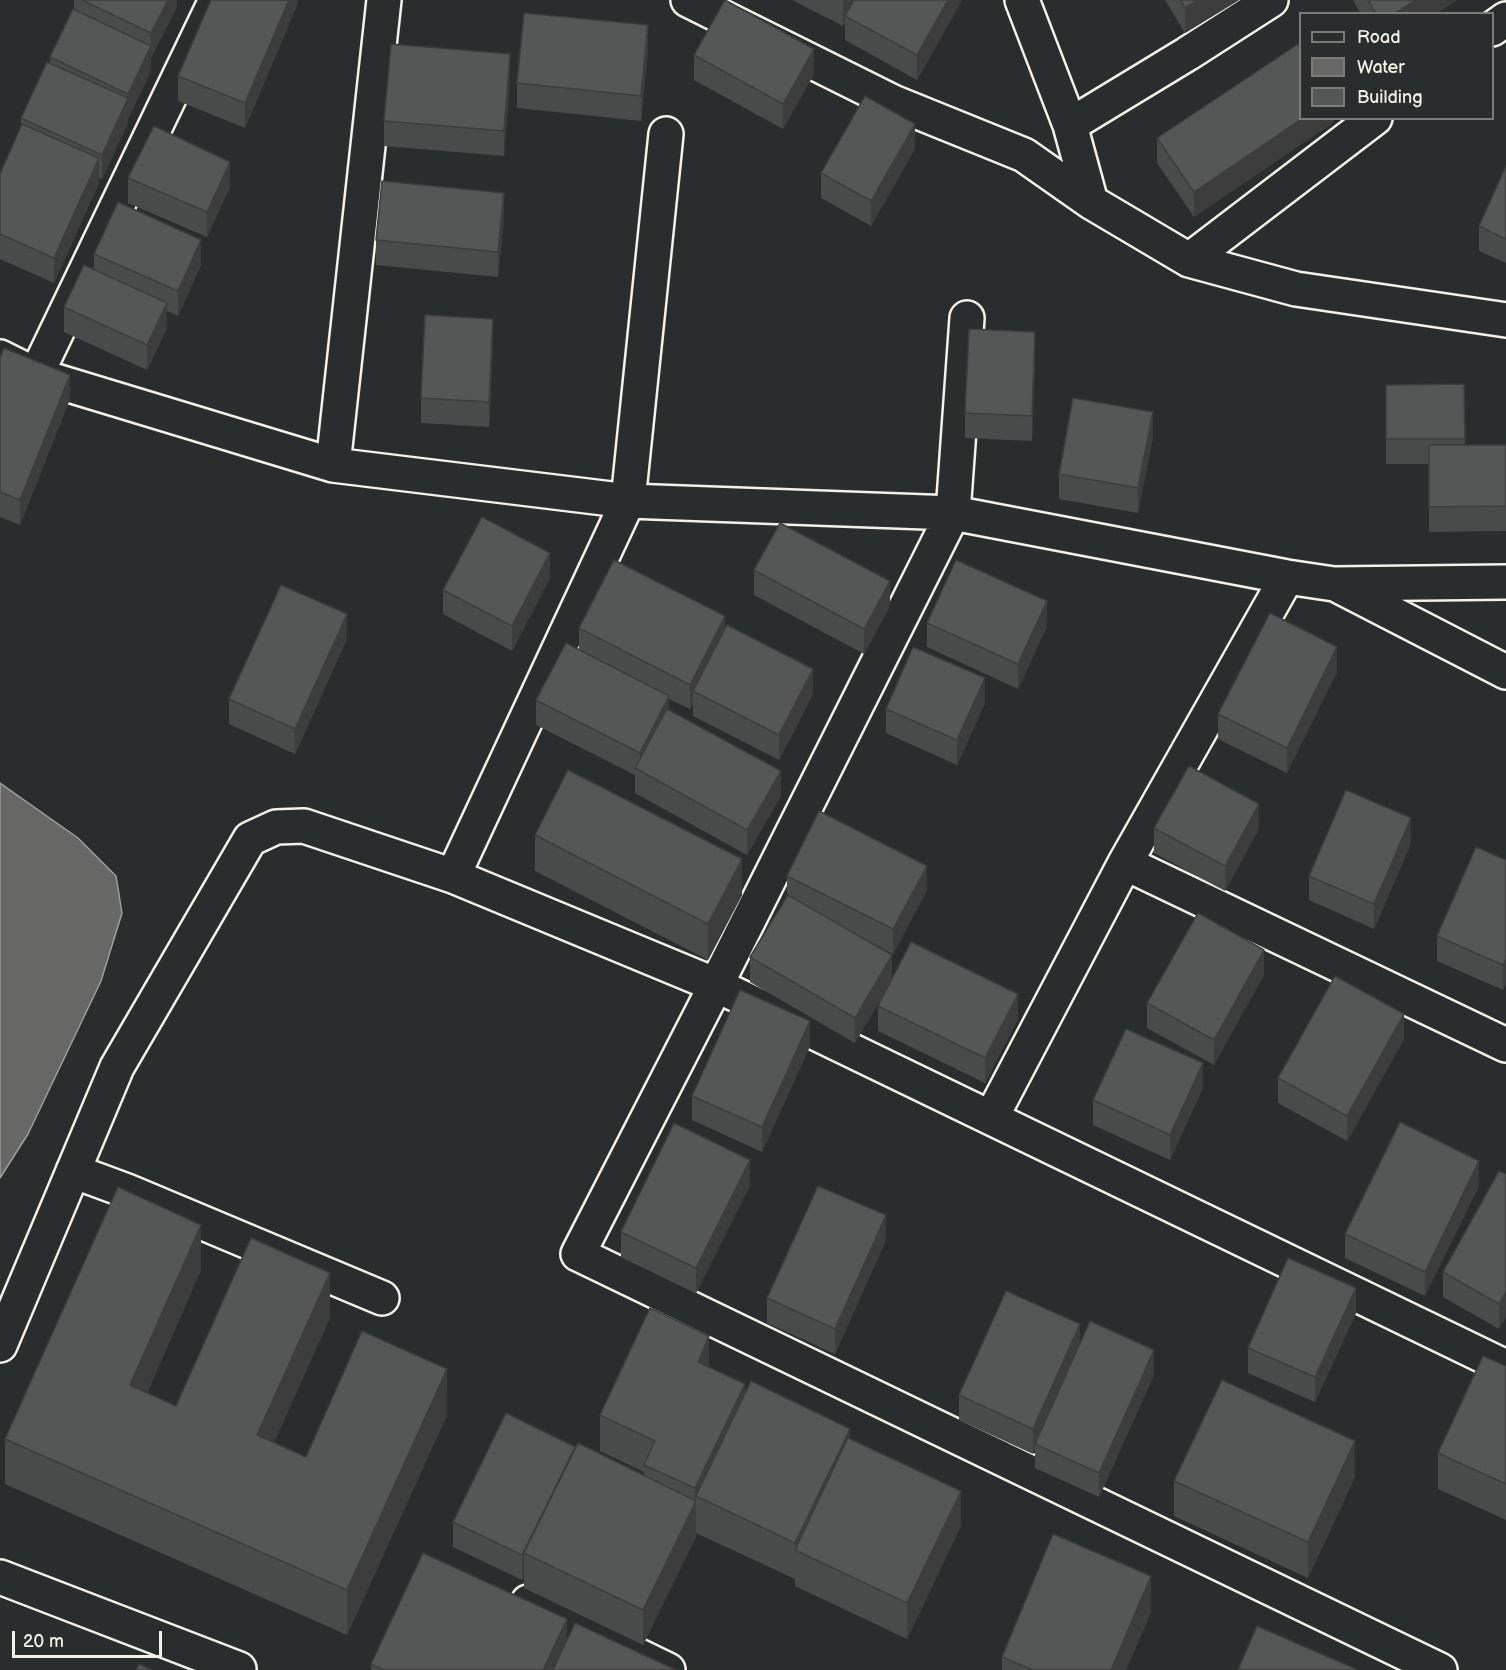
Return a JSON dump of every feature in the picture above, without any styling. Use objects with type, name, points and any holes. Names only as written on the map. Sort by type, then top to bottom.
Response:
[{"type":"street","points":[[36,375],[216,0]]},
{"type":"street","points":[[333,465],[384,0]]},
{"type":"street","points":[[690,0],[893,102],[1024,155],[1091,202],[1189,260],[1296,289],[1506,320]]},
{"type":"street","points":[[1022,0],[1070,125],[1091,202]]},
{"type":"street","points":[[1070,125],[1271,0]]},
{"type":"street","points":[[1189,260],[1372,120]]},
{"type":"street","points":[[453,876],[628,501],[666,134]]},
{"type":"street","points":[[967,318],[953,513],[578,1254],[1440,1670]]},
{"type":"street","points":[[0,357],[36,375],[333,465],[628,501],[953,513],[1334,584],[1506,582]]},
{"type":"street","points":[[991,1118],[1125,863],[1287,577]]},
{"type":"street","points":[[1334,584],[1506,672]]},
{"type":"street","points":[[0,1345],[117,1067],[250,839],[276,827],[304,826],[453,876],[716,985],[1506,1367]]},
{"type":"street","points":[[1125,863],[1506,1045]]},
{"type":"street","points":[[73,1171],[138,1195],[382,1298]]},
{"type":"street","points":[[0,1577],[239,1669]]},
{"type":"street","points":[[528,1602],[668,1670]]},
{"type":"water","points":[[0,783],[78,838],[116,876],[122,913],[101,981],[28,1134],[0,1178]]},
{"type":"building","points":[[82,0],[168,0],[151,33]]},
{"type":"building","points":[[211,0],[289,0],[245,103],[178,76]]},
{"type":"building","points":[[725,0],[814,49],[783,104],[694,55]]},
{"type":"building","points":[[854,0],[948,0],[917,55],[845,16]]},
{"type":"building","points":[[1180,0],[1198,0],[1185,8]]},
{"type":"building","points":[[1368,0],[1416,0],[1397,12],[1375,12]]},
{"type":"building","points":[[73,9],[151,46],[128,94],[50,57]]},
{"type":"building","points":[[524,13],[648,25],[641,96],[517,83]]},
{"type":"building","points":[[391,44],[510,54],[504,131],[384,121]]},
{"type":"building","points":[[1298,44],[1300,120],[1194,192],[1157,138]]},
{"type":"building","points":[[47,62],[128,98],[102,155],[21,118]]},
{"type":"building","points":[[865,96],[915,124],[871,201],[821,173]]},
{"type":"building","points":[[22,124],[99,158],[54,258],[0,234],[0,174]]},
{"type":"building","points":[[154,126],[230,162],[207,212],[128,178]]},
{"type":"building","points":[[1506,166],[1506,239],[1479,226]]},
{"type":"building","points":[[382,181],[504,193],[498,252],[376,240]]},
{"type":"building","points":[[118,202],[201,240],[178,291],[94,254]]},
{"type":"building","points":[[84,265],[167,303],[147,345],[64,307]]},
{"type":"building","points":[[425,315],[493,319],[489,402],[421,398]]},
{"type":"building","points":[[969,329],[1035,332],[1032,416],[965,413]]},
{"type":"building","points":[[4,348],[70,375],[20,500],[0,492],[0,358]]},
{"type":"building","points":[[1464,384],[1465,439],[1386,439],[1386,385]]},
{"type":"building","points":[[1073,398],[1153,412],[1138,488],[1059,474]]},
{"type":"building","points":[[1429,445],[1506,445],[1506,506],[1429,507]]},
{"type":"building","points":[[482,517],[550,553],[512,626],[443,590]]},
{"type":"building","points":[[780,523],[890,581],[864,629],[754,570]]},
{"type":"building","points":[[614,560],[725,616],[690,685],[579,628]]},
{"type":"building","points":[[956,560],[1047,601],[1018,664],[927,623]]},
{"type":"building","points":[[281,585],[347,614],[295,729],[229,699]]},
{"type":"building","points":[[1270,613],[1337,647],[1287,748],[1218,714]]},
{"type":"building","points":[[727,625],[813,669],[779,735],[693,691]]},
{"type":"building","points":[[566,643],[669,696],[640,753],[536,700]]},
{"type":"building","points":[[913,647],[985,678],[957,740],[886,709]]},
{"type":"building","points":[[667,709],[781,771],[747,830],[635,768]]},
{"type":"building","points":[[1189,766],[1259,804],[1225,866],[1154,828]]},
{"type":"building","points":[[568,770],[742,859],[708,924],[535,835]]},
{"type":"building","points":[[1346,790],[1411,818],[1374,904],[1309,876]]},
{"type":"building","points":[[819,811],[927,866],[893,929],[787,876]]},
{"type":"building","points":[[1476,847],[1506,860],[1506,959],[1503,965],[1437,936]]},
{"type":"building","points":[[788,895],[892,955],[855,1018],[750,957]]},
{"type":"building","points":[[1198,913],[1264,950],[1214,1040],[1147,1003]]},
{"type":"building","points":[[911,942],[1018,994],[985,1058],[878,1006]]},
{"type":"building","points":[[1335,976],[1404,1014],[1347,1116],[1278,1078]]},
{"type":"building","points":[[740,990],[810,1021],[762,1127],[692,1096]]},
{"type":"building","points":[[1126,1029],[1203,1063],[1170,1135],[1093,1100]]},
{"type":"building","points":[[1400,1122],[1479,1161],[1425,1272],[1345,1234]]},
{"type":"building","points":[[674,1123],[750,1160],[696,1268],[621,1232]]},
{"type":"building","points":[[1499,1171],[1506,1174],[1506,1292],[1499,1304],[1443,1272]]},
{"type":"building","points":[[818,1186],[886,1215],[835,1329],[767,1298]]},
{"type":"building","points":[[118,1187],[201,1225],[130,1385],[176,1406],[251,1238],[330,1273],[257,1435],[306,1457],[362,1331],[447,1369],[347,1590],[5,1439]]},
{"type":"building","points":[[1288,1258],[1356,1288],[1315,1377],[1248,1348]]},
{"type":"building","points":[[1006,1291],[1080,1324],[1033,1429],[959,1395]]},
{"type":"building","points":[[650,1308],[709,1336],[698,1362],[745,1384],[695,1488],[644,1465],[655,1441],[600,1415]]},
{"type":"building","points":[[1090,1321],[1154,1350],[1099,1473],[1035,1444]]},
{"type":"building","points":[[1483,1356],[1506,1366],[1506,1484],[1438,1453]]},
{"type":"building","points":[[1222,1380],[1355,1441],[1308,1542],[1174,1481]]},
{"type":"building","points":[[751,1381],[850,1429],[795,1543],[696,1496]]},
{"type":"building","points":[[506,1413],[575,1447],[522,1555],[453,1522]]},
{"type":"building","points":[[848,1438],[961,1491],[907,1603],[795,1550]]},
{"type":"building","points":[[578,1443],[696,1501],[643,1610],[524,1553]]},
{"type":"building","points":[[1053,1534],[1151,1576],[1111,1670],[1033,1670],[1002,1657]]},
{"type":"building","points":[[423,1553],[567,1619],[543,1670],[384,1670],[371,1664]]},
{"type":"building","points":[[575,1623],[676,1670],[553,1670]]},
{"type":"building","points":[[1257,1626],[1358,1670],[1238,1670]]},
{"type":"building","points":[[139,1664],[152,1670],[136,1670]]}]
